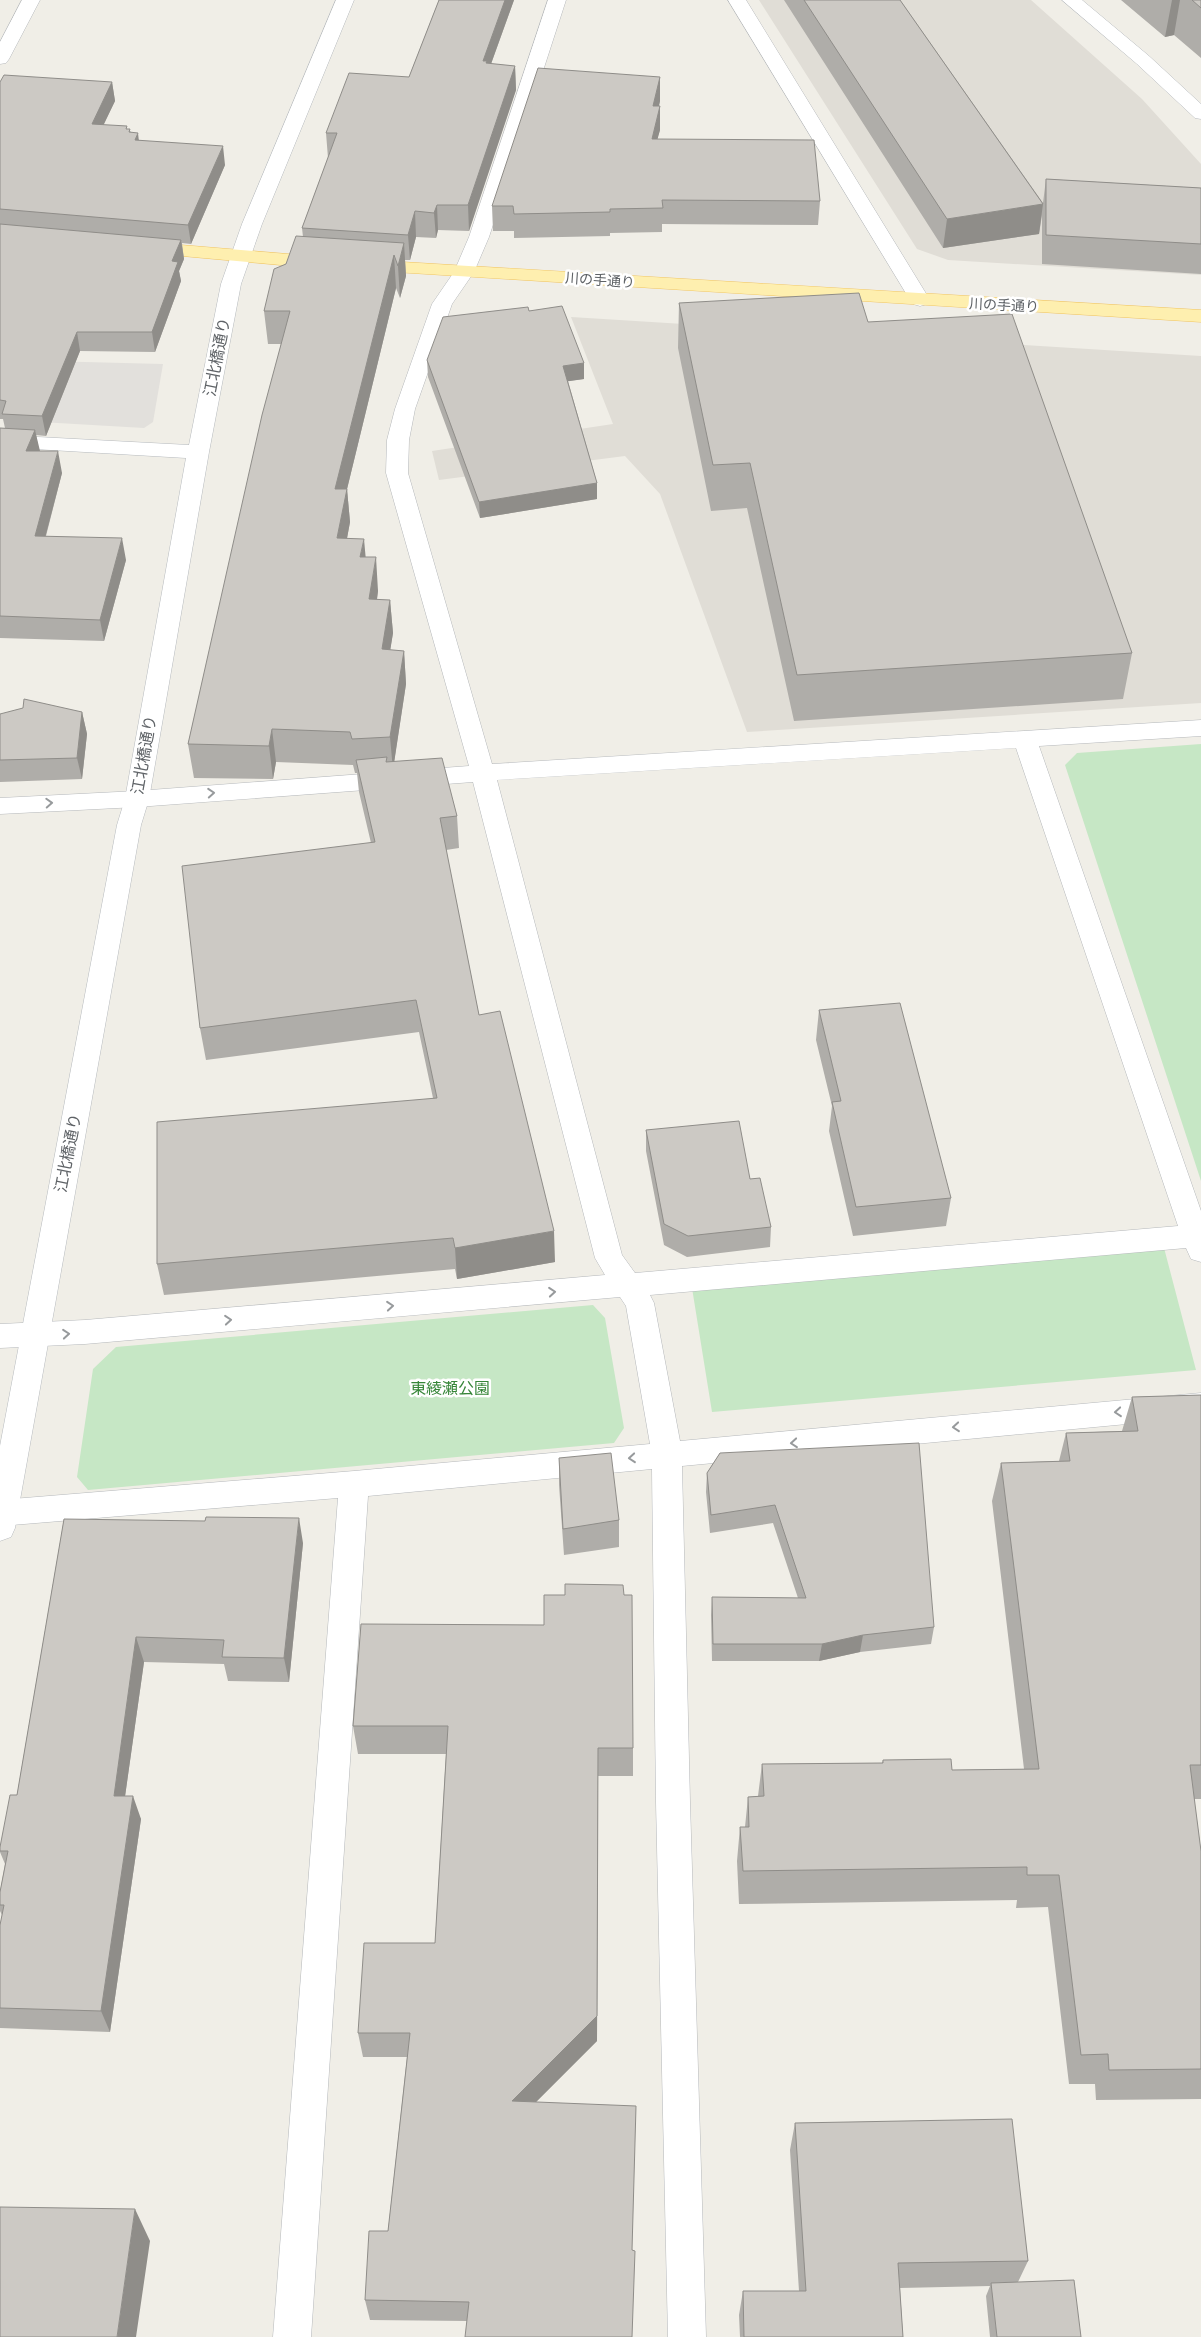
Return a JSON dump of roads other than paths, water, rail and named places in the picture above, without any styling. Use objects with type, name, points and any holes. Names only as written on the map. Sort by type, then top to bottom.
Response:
[{"type":"main road","name":"川の手通り","points":[[126,246],[238,257],[464,272],[1201,316]]},
{"type":"street","points":[[0,59],[31,0]]},
{"type":"street","name":"江北橋通り","points":[[1,1518],[129,825],[137,799],[198,452],[231,284],[238,257],[345,0]]},
{"type":"street","points":[[557,0],[479,237],[464,272],[442,304],[406,409],[398,440],[397,473],[482,773],[609,1258],[640,1303],[668,1454],[676,1900],[687,2337]]},
{"type":"street","points":[[737,0],[920,300]]},
{"type":"street","points":[[1071,0],[1143,60],[1201,114]]},
{"type":"street","points":[[0,441],[198,452]]},
{"type":"street","points":[[0,806],[137,799],[482,773],[1201,728]]},
{"type":"street","points":[[0,1336],[34,1336],[627,1285],[1198,1243],[1025,740]]},
{"type":"street","points":[[1,1518],[1201,1404]]},
{"type":"street","points":[[292,2337],[354,1484]]},
{"type":"park label","name":"東綾瀬公園","points":[[450,1388]]}]
